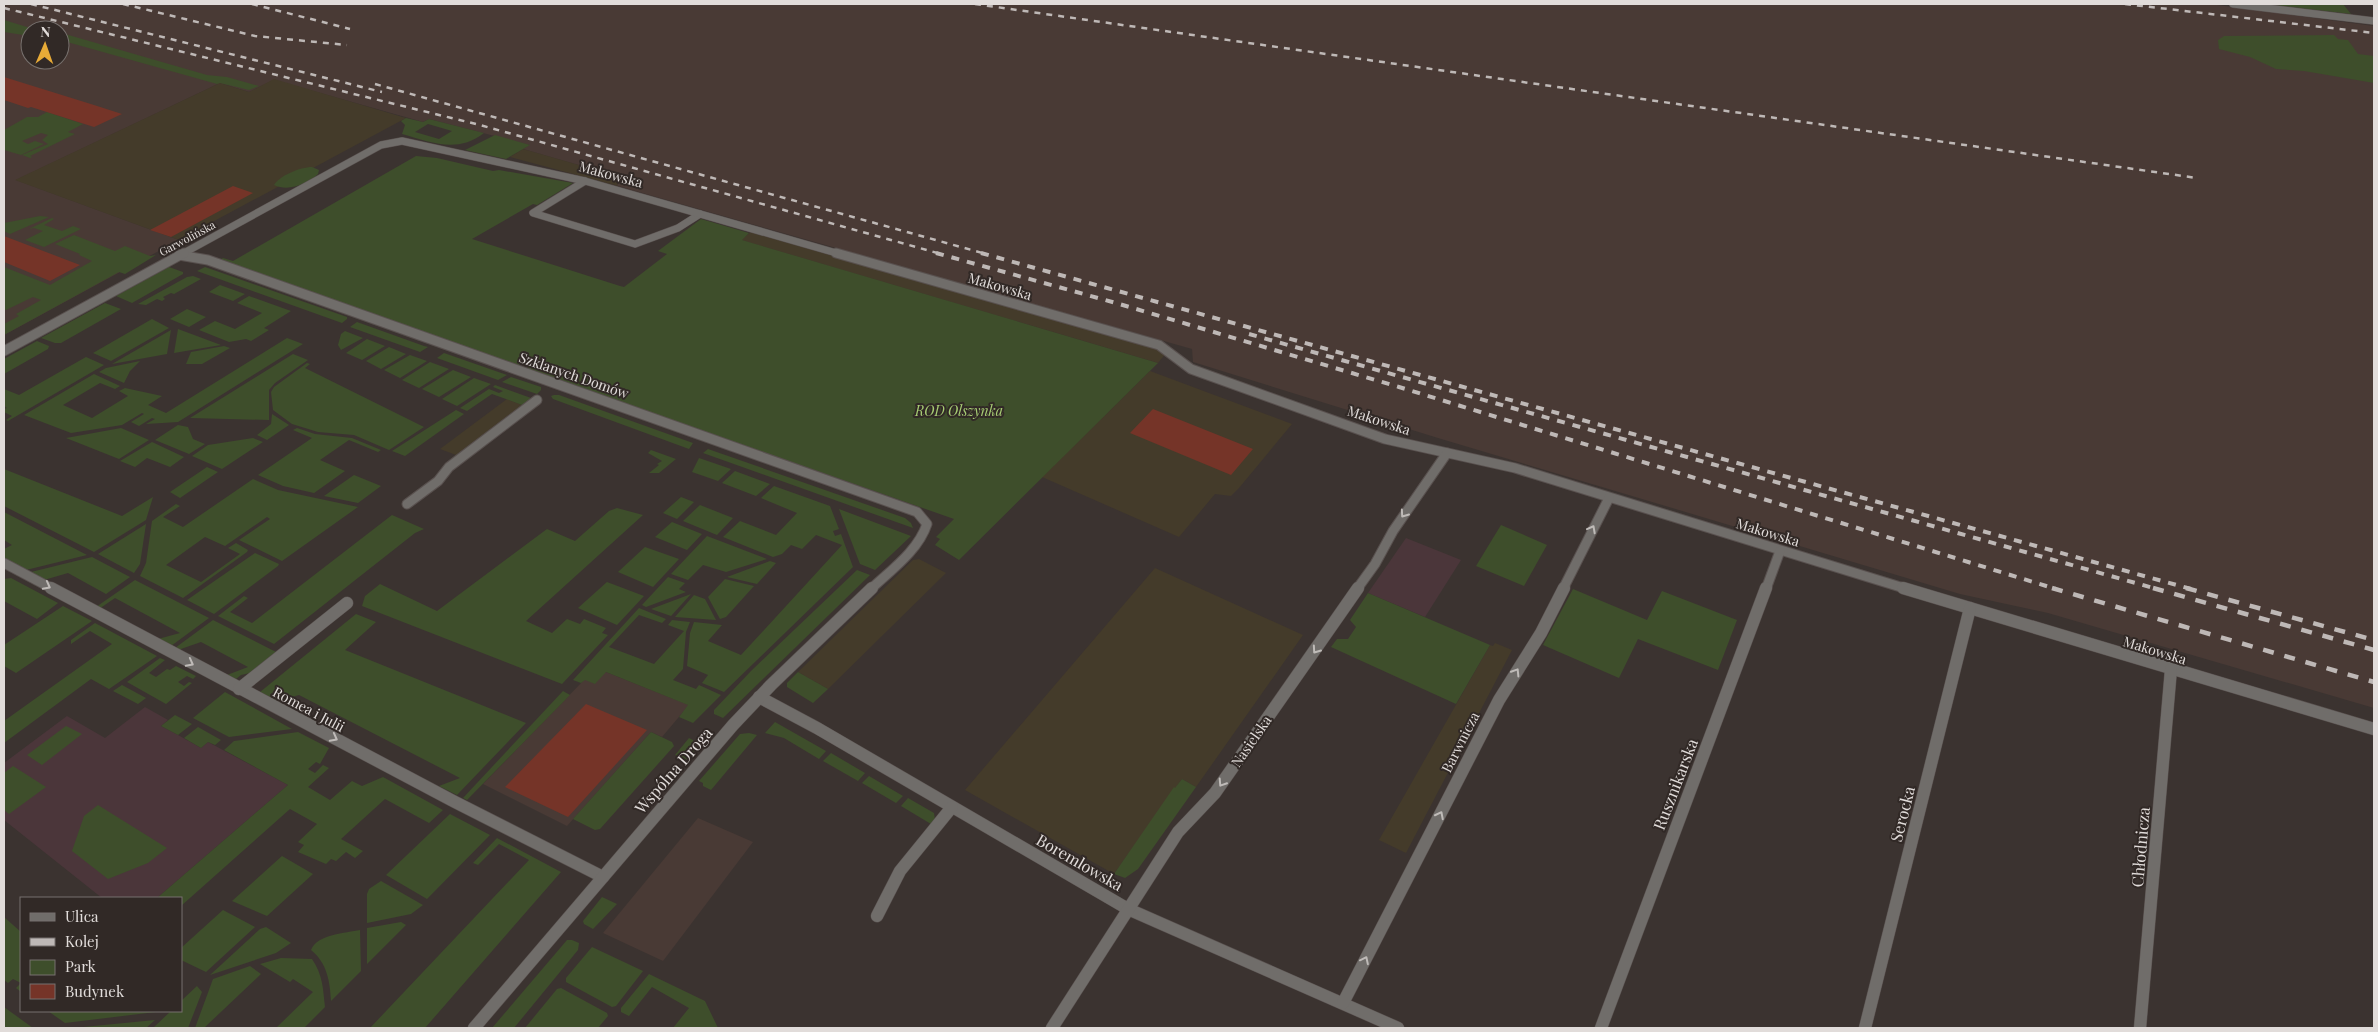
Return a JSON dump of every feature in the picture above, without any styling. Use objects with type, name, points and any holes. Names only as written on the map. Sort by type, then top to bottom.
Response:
[{"type":"street","points":[[2233,4],[2374,21]]},
{"type":"street","name":"Makowska","points":[[381,145],[396,140],[409,142],[585,181],[1159,345],[1174,352],[1181,363],[1191,369],[1385,439],[1515,468],[1780,551],[2374,730]]},
{"type":"street","name":"Garwolińska","points":[[4,351],[381,145]]},
{"type":"street","points":[[585,181],[533,213],[635,244],[678,228],[700,214]]},
{"type":"street","name":"Szklanych Domów","points":[[179,255],[208,260],[918,512],[924,518],[927,530],[914,548]]},
{"type":"street","points":[[407,504],[438,481],[449,467],[537,400]]},
{"type":"street","name":"Nasielska","points":[[1052,1028],[1178,832],[1215,793],[1376,564],[1393,531],[1447,453]]},
{"type":"street","name":"Barwnicza","points":[[1343,1003],[1498,700],[1541,633],[1609,498]]},
{"type":"street","name":"Wspólna Droga","points":[[474,1028],[759,697],[914,548]]},
{"type":"street","name":"Rusznikarska","points":[[1601,1028],[1780,551]]},
{"type":"street","name":"Romea i Julii","points":[[4,563],[239,689],[468,809],[603,877]]},
{"type":"street","points":[[239,689],[347,603]]},
{"type":"street","name":"Serocka","points":[[1865,1028],[1970,608]]},
{"type":"street","name":"Chłodnicza","points":[[2140,1028],[2171,669]]},
{"type":"street","name":"Boremlowska","points":[[759,697],[817,728],[1128,909],[1398,1028]]},
{"type":"street","points":[[877,916],[900,871],[952,807]]},
{"type":"shaded area","points":[[4,4],[2210,4],[2374,26],[2374,708],[2048,613],[1960,594],[1438,438],[1193,362],[1192,349],[618,186],[617,183],[623,178],[523,149],[529,145],[429,119],[423,122],[274,80],[249,92],[220,83],[16,180],[179,240],[4,335]]},
{"type":"shaded area","points":[[274,79],[406,118],[179,240],[15,180],[220,83],[249,92]]},
{"type":"shaded area","points":[[523,149],[624,178],[617,183],[618,186],[510,157]]},
{"type":"shaded area","points":[[751,232],[1167,352],[1158,363],[741,240]]},
{"type":"shaded area","points":[[1150,371],[1292,424],[1231,496],[1215,494],[1179,537],[1042,477]]},
{"type":"shaded area","points":[[507,399],[522,405],[456,455],[440,449]]},
{"type":"shaded area","points":[[1406,538],[1461,560],[1425,617],[1368,593]]},
{"type":"shaded area","points":[[919,559],[946,573],[828,689],[798,672],[913,560]]},
{"type":"shaded area","points":[[1155,568],[1303,635],[1196,787],[1182,779],[1114,874],[965,790]]},
{"type":"shaded area","points":[[1495,643],[1512,650],[1406,853],[1379,840],[1490,645],[1493,646]]},
{"type":"shaded area","points":[[606,672],[689,705],[662,737],[651,732],[567,826],[483,784],[584,680]]},
{"type":"shaded area","points":[[145,707],[168,720],[161,726],[201,748],[208,742],[288,785],[158,897],[101,897],[4,820],[4,763],[67,716],[105,738]]},
{"type":"shaded area","points":[[698,818],[753,842],[663,961],[603,933]]},
{"type":"green space","points":[[2264,4],[2343,4],[2351,14]]},
{"type":"green space","points":[[4,20],[20,25],[20,34],[4,32]]},
{"type":"green space","points":[[70,35],[207,75],[227,77],[259,86],[249,90],[220,83],[217,84],[70,43]]},
{"type":"green space","points":[[2334,35],[2338,39],[2348,40],[2358,54],[2374,56],[2374,83],[2304,71],[2276,69],[2250,57],[2219,49],[2218,40],[2224,36]]},
{"type":"green space","points":[[47,112],[83,124],[68,132],[75,134],[30,156],[32,157],[30,158],[22,155],[48,144],[42,140],[48,135],[41,133],[22,141],[28,144],[35,141],[44,144],[21,155],[4,150],[4,130],[27,117],[38,117]]},
{"type":"green space","points":[[406,118],[423,122],[429,119],[484,133],[464,143],[454,145],[434,143],[402,134],[405,125],[401,121]],"holes":[[[428,124],[452,131],[439,139],[415,132]]]},
{"type":"green space","points":[[495,135],[530,145],[506,159],[465,150]]},
{"type":"green space","name":"ROD Olszynka","points":[[416,156],[437,158],[493,171],[499,170],[573,183],[537,205],[533,204],[472,239],[620,286],[624,287],[667,254],[658,251],[701,219],[749,233],[742,240],[1158,363],[959,560],[935,545],[940,539],[936,537],[954,519],[527,369],[529,366],[521,363],[518,366],[219,260],[223,258],[233,261]]},
{"type":"green space","points":[[312,167],[319,170],[318,174],[303,184],[285,188],[274,185],[280,178],[290,173]]},
{"type":"green space","points":[[40,216],[49,217],[10,234],[4,231],[4,223]]},
{"type":"green space","points":[[52,218],[54,219],[44,225],[62,231],[73,226],[81,229],[44,247],[25,240],[43,231],[34,228],[29,229]]},
{"type":"green space","points":[[74,235],[115,251],[125,246],[150,256],[156,255],[125,274],[119,272],[4,335],[4,324],[19,316],[16,314],[41,300],[33,297],[6,310],[4,309],[4,267],[50,285],[92,261],[55,244]]},
{"type":"green space","points":[[169,267],[183,272],[183,274],[132,303],[116,296]]},
{"type":"green space","points":[[205,267],[347,317],[347,319],[342,323],[197,271]]},
{"type":"green space","points":[[193,276],[201,279],[174,294],[171,293],[163,297],[165,299],[162,301],[157,299],[146,305],[138,304],[187,277]]},
{"type":"green space","points":[[220,285],[245,294],[233,301],[209,292]]},
{"type":"green space","points":[[249,296],[291,311],[264,328],[269,330],[251,341],[246,339],[229,342],[199,330],[215,321],[235,329],[262,313],[237,303]]},
{"type":"green space","points":[[105,303],[121,309],[61,343],[41,338]]},
{"type":"green space","points":[[187,309],[206,317],[189,327],[170,319]]},
{"type":"green space","points":[[152,319],[169,328],[111,361],[93,353]]},
{"type":"green space","points":[[357,322],[428,347],[420,352],[350,327]]},
{"type":"green space","points":[[178,329],[221,345],[174,353]]},
{"type":"green space","points":[[171,330],[167,354],[112,364]]},
{"type":"green space","points":[[345,331],[363,338],[341,350],[338,345],[341,334]]},
{"type":"green space","points":[[287,338],[303,344],[178,422],[146,424],[155,419],[152,418],[139,426],[131,422],[144,414],[142,413],[122,425],[71,433],[24,415],[94,374],[120,386],[115,389],[100,383],[63,405],[92,418],[128,396],[119,391],[125,388],[162,396],[148,405],[166,413]]},
{"type":"green space","points":[[367,339],[385,346],[362,360],[346,353]]},
{"type":"green space","points":[[37,341],[49,346],[48,349],[4,374],[4,359]]},
{"type":"green space","points":[[224,346],[230,348],[202,364],[186,364],[191,352]]},
{"type":"green space","points":[[389,347],[406,354],[381,369],[366,361]]},
{"type":"green space","points":[[444,353],[507,375],[498,380],[437,358]]},
{"type":"green space","points":[[293,354],[308,360],[275,383],[269,390],[269,420],[190,418]]},
{"type":"green space","points":[[410,355],[427,361],[400,378],[384,370]]},
{"type":"green space","points":[[86,357],[104,365],[8,421],[6,420],[12,416],[4,412],[4,409],[7,408],[4,406],[4,389],[19,395]]},
{"type":"green space","points":[[140,361],[130,371],[124,383],[99,372],[106,368]]},
{"type":"green space","points":[[430,362],[449,369],[419,388],[402,380]]},
{"type":"green space","points":[[307,363],[310,364],[305,368],[424,427],[389,450],[354,435],[318,432],[292,424],[273,410],[271,392],[274,387]]},
{"type":"green space","points":[[453,370],[471,377],[439,397],[422,389]]},
{"type":"green space","points":[[511,377],[541,387],[541,390],[537,394],[502,382]]},
{"type":"green space","points":[[474,378],[491,384],[457,406],[442,399]]},
{"type":"green space","points":[[495,385],[531,398],[522,405],[492,394],[467,411],[460,408],[489,389],[499,393],[503,391],[493,387]]},
{"type":"green space","points":[[559,395],[693,443],[689,449],[553,399],[551,396]]},
{"type":"green space","points":[[456,410],[464,414],[405,456],[392,451]]},
{"type":"green space","points":[[272,414],[289,425],[267,440],[257,435],[271,424]]},
{"type":"green space","points":[[178,425],[188,427],[193,439],[205,444],[189,454],[155,440]]},
{"type":"green space","points":[[121,428],[149,440],[119,459],[66,438]]},
{"type":"green space","points":[[297,428],[315,434],[352,438],[381,450],[378,452],[349,440],[320,460],[345,471],[314,493],[283,486],[258,475],[312,438],[293,430]]},
{"type":"green space","points":[[253,438],[263,442],[222,469],[192,456],[208,445]]},
{"type":"green space","points":[[152,442],[184,457],[170,467],[147,458],[135,467],[120,461]]},
{"type":"green space","points":[[708,449],[905,518],[911,523],[913,528],[703,453]]},
{"type":"green space","points":[[651,450],[676,459],[659,473],[649,473],[662,461],[648,453]]},
{"type":"green space","points":[[699,458],[731,469],[718,481],[692,472]]},
{"type":"green space","points":[[207,467],[218,472],[180,498],[170,492]]},
{"type":"green space","points":[[4,469],[122,516],[153,497],[146,520],[94,552],[4,506]]},
{"type":"green space","points":[[735,471],[770,484],[756,496],[722,483]]},
{"type":"green space","points":[[354,475],[381,486],[358,503],[324,496]]},
{"type":"green space","points":[[253,479],[278,490],[358,507],[282,561],[239,540],[270,519],[267,517],[225,546],[205,537],[166,565],[201,582],[240,554],[228,548],[236,543],[248,550],[183,598],[140,576],[146,563],[152,521],[176,504],[180,506],[163,517],[183,527]]},
{"type":"green space","points":[[774,486],[830,506],[839,529],[833,531],[835,536],[841,534],[853,567],[724,692],[702,683],[708,675],[687,666],[690,633],[694,622],[722,625],[708,641],[741,655],[842,545],[816,535],[802,549],[791,545],[782,554],[773,557],[723,537],[740,521],[776,535],[797,513],[761,498]]},
{"type":"green space","points":[[681,497],[694,502],[677,519],[663,513]]},
{"type":"green space","points":[[700,505],[733,518],[717,535],[683,521]]},
{"type":"green space","points":[[617,508],[643,515],[526,621],[552,633],[567,619],[580,624],[584,619],[606,628],[602,633],[608,635],[562,684],[362,606],[365,596],[380,584],[437,611],[547,529],[575,541],[609,511]]},
{"type":"green space","points":[[839,509],[911,536],[875,570],[860,564]]},
{"type":"green space","points":[[4,512],[87,555],[26,570],[4,558],[4,549],[12,545],[4,540]]},
{"type":"green space","points":[[392,515],[424,529],[415,533],[274,644],[218,616],[244,596],[248,598],[230,612],[252,623]]},
{"type":"green space","points":[[672,522],[702,534],[687,550],[655,537]]},
{"type":"green space","points":[[146,524],[140,564],[134,573],[98,554]]},
{"type":"green space","points":[[1501,525],[1547,545],[1524,586],[1476,566]]},
{"type":"green space","points":[[707,536],[767,559],[726,572],[703,565],[688,580],[671,574]]},
{"type":"green space","points":[[645,547],[679,559],[653,587],[618,572]]},
{"type":"green space","points":[[255,553],[279,564],[278,566],[214,614],[187,600]]},
{"type":"green space","points":[[92,557],[130,577],[106,594],[68,573],[44,580],[31,572]]},
{"type":"green space","points":[[770,561],[776,563],[757,584],[727,577]]},
{"type":"green space","points":[[857,570],[870,575],[723,718],[714,714],[714,710],[751,671]]},
{"type":"green space","points":[[668,577],[685,583],[679,589],[686,592],[646,607],[642,605]]},
{"type":"green space","points":[[11,578],[58,603],[37,619],[4,601],[4,579]]},
{"type":"green space","points":[[725,579],[754,586],[726,617],[720,619],[708,597]]},
{"type":"green space","points":[[135,580],[209,618],[171,646],[158,639],[180,633],[115,598],[99,609],[96,607]]},
{"type":"green space","points":[[607,582],[644,596],[617,625],[578,608]]},
{"type":"green space","points":[[1573,589],[1647,620],[1662,591],[1737,620],[1718,670],[1638,639],[1619,678],[1543,645]]},
{"type":"green space","points":[[1368,593],[1490,645],[1456,704],[1331,647],[1337,639],[1348,639],[1356,627],[1350,620]]},
{"type":"green space","points":[[691,594],[671,616],[651,609]]},
{"type":"green space","points":[[694,595],[705,599],[716,620],[675,617]]},
{"type":"green space","points":[[63,606],[92,621],[16,673],[4,666],[4,645]]},
{"type":"green space","points":[[639,608],[666,619],[662,623],[639,615],[609,647],[654,664],[684,631],[668,625],[672,620],[690,622],[686,632],[683,669],[673,680],[696,689],[699,685],[721,695],[693,723],[679,717],[688,705],[606,672],[595,684],[585,680],[581,683],[573,680]]},
{"type":"green space","points":[[356,614],[376,622],[345,650],[526,723],[457,795],[439,786],[460,778],[299,695],[278,701],[260,692]]},
{"type":"green space","points":[[213,620],[278,653],[254,672],[241,675],[236,679],[227,675],[248,667],[201,642],[178,650],[175,648]]},
{"type":"green space","points":[[95,623],[157,656],[109,689],[91,679],[4,743],[4,721],[112,644],[90,631],[71,644],[71,640]]},
{"type":"green space","points":[[160,658],[165,660],[149,673],[156,677],[167,669],[170,670],[176,666],[196,676],[193,679],[187,676],[178,682],[184,686],[189,682],[192,683],[166,704],[127,682]]},
{"type":"green space","points":[[798,672],[828,689],[813,703],[787,687],[787,683]]},
{"type":"green space","points":[[122,685],[146,698],[138,704],[113,691]]},
{"type":"green space","points":[[563,691],[570,695],[467,800],[463,798]]},
{"type":"green space","points":[[225,692],[292,729],[229,737],[193,718]]},
{"type":"green space","points":[[175,715],[192,724],[178,735],[161,726]]},
{"type":"green space","points":[[775,722],[826,751],[819,759],[784,738],[765,733]]},
{"type":"green space","points":[[66,726],[82,734],[42,765],[27,755]]},
{"type":"green space","points":[[198,727],[221,740],[215,745],[208,742],[201,748],[184,738]]},
{"type":"green space","points":[[298,732],[329,748],[320,764],[316,762],[308,769],[315,773],[323,765],[329,768],[308,787],[330,800],[352,781],[362,786],[383,777],[443,810],[429,823],[385,799],[341,839],[363,851],[355,858],[346,852],[336,861],[331,859],[326,864],[298,852],[304,845],[298,842],[317,824],[290,809],[182,905],[182,897],[158,897],[288,785],[224,750],[234,741]]},
{"type":"green space","points":[[651,732],[672,742],[674,746],[600,829],[595,830],[573,819]]},
{"type":"green space","points":[[749,733],[757,735],[711,790],[703,786],[703,783],[699,781],[740,734]]},
{"type":"green space","points":[[689,738],[693,740],[696,748],[690,761],[675,755]]},
{"type":"green space","points":[[831,753],[865,773],[858,781],[823,761]]},
{"type":"green space","points":[[13,766],[46,787],[9,814],[4,810],[4,773]]},
{"type":"green space","points":[[869,776],[903,796],[896,803],[862,783]]},
{"type":"green space","points":[[1182,779],[1196,787],[1138,869],[1125,878],[1114,874],[1174,787]]},
{"type":"green space","points":[[908,798],[934,813],[935,820],[931,824],[901,806]]},
{"type":"green space","points":[[98,805],[167,848],[148,863],[108,879],[72,851],[84,816]]},
{"type":"green space","points":[[450,814],[490,835],[427,899],[386,875]]},
{"type":"green space","points":[[497,838],[561,872],[425,1028],[370,1028],[529,860],[499,844],[478,865],[473,863]]},
{"type":"green space","points":[[282,856],[313,874],[267,916],[232,901]]},
{"type":"green space","points":[[381,881],[423,905],[411,914],[367,923],[367,894],[369,889]]},
{"type":"green space","points":[[602,897],[617,904],[593,929],[584,924],[583,921]]},
{"type":"green space","points":[[223,910],[255,927],[206,972],[182,960],[182,947]]},
{"type":"green space","points":[[4,917],[20,931],[20,982],[13,979],[8,983],[4,980]]},
{"type":"green space","points":[[401,922],[406,925],[367,964],[367,928]]},
{"type":"green space","points":[[266,927],[291,943],[276,953],[210,975],[260,929]]},
{"type":"green space","points":[[360,930],[361,971],[331,1001],[327,973],[321,961],[311,950],[314,945],[325,937]]},
{"type":"green space","points":[[567,940],[579,943],[578,950],[514,1028],[492,1028]]},
{"type":"green space","points":[[592,947],[643,971],[616,1006],[612,1007],[566,982],[566,978]]},
{"type":"green space","points":[[281,958],[312,959],[320,976],[325,1007],[304,1028],[276,1028],[313,992],[293,979],[290,982],[260,964]]},
{"type":"green space","points":[[250,966],[261,974],[204,1028],[195,1028],[213,979]]},
{"type":"green space","points":[[649,974],[705,1001],[718,1028],[673,1028],[689,1008],[652,987],[629,1016],[621,1012],[621,1008]]},
{"type":"green space","points":[[197,986],[202,992],[188,1028],[153,1028],[170,1012],[182,1012],[182,1000]]},
{"type":"green space","points":[[561,988],[607,1013],[608,1016],[598,1028],[525,1028],[557,989]]},
{"type":"green space","points":[[4,1007],[33,1028],[4,1028]]},
{"type":"green space","points":[[49,1012],[156,1012],[65,1023]]},
{"type":"green space","points":[[155,1020],[146,1028],[73,1028]]},
{"type":"building","points":[[4,77],[122,114],[94,127],[31,107],[28,108],[4,100]]},
{"type":"building","points":[[233,186],[253,193],[171,237],[150,230]]},
{"type":"building","points":[[4,236],[80,265],[50,281],[4,262]]},
{"type":"building","points":[[1153,409],[1253,449],[1231,475],[1130,433]]},
{"type":"building","points":[[586,704],[647,730],[568,817],[505,787]]},
{"type":"railway","points":[[31,4],[382,92]]},
{"type":"railway","points":[[123,4],[255,36],[347,45]]},
{"type":"railway","points":[[252,4],[350,29]]},
{"type":"railway","points":[[975,4],[2197,178]]},
{"type":"railway","points":[[2125,4],[2374,33]]},
{"type":"railway","points":[[4,8],[480,125],[941,254]]},
{"type":"railway","points":[[375,84],[986,254]]},
{"type":"railway","points":[[936,253],[1116,303],[1399,387],[2056,589]]},
{"type":"railway","points":[[981,253],[2191,589]]},
{"type":"railway","points":[[1249,334],[2157,589]]},
{"type":"railway","points":[[2052,588],[2374,682]]},
{"type":"railway","points":[[2153,588],[2374,650]]},
{"type":"railway","points":[[2186,588],[2374,640]]}]
